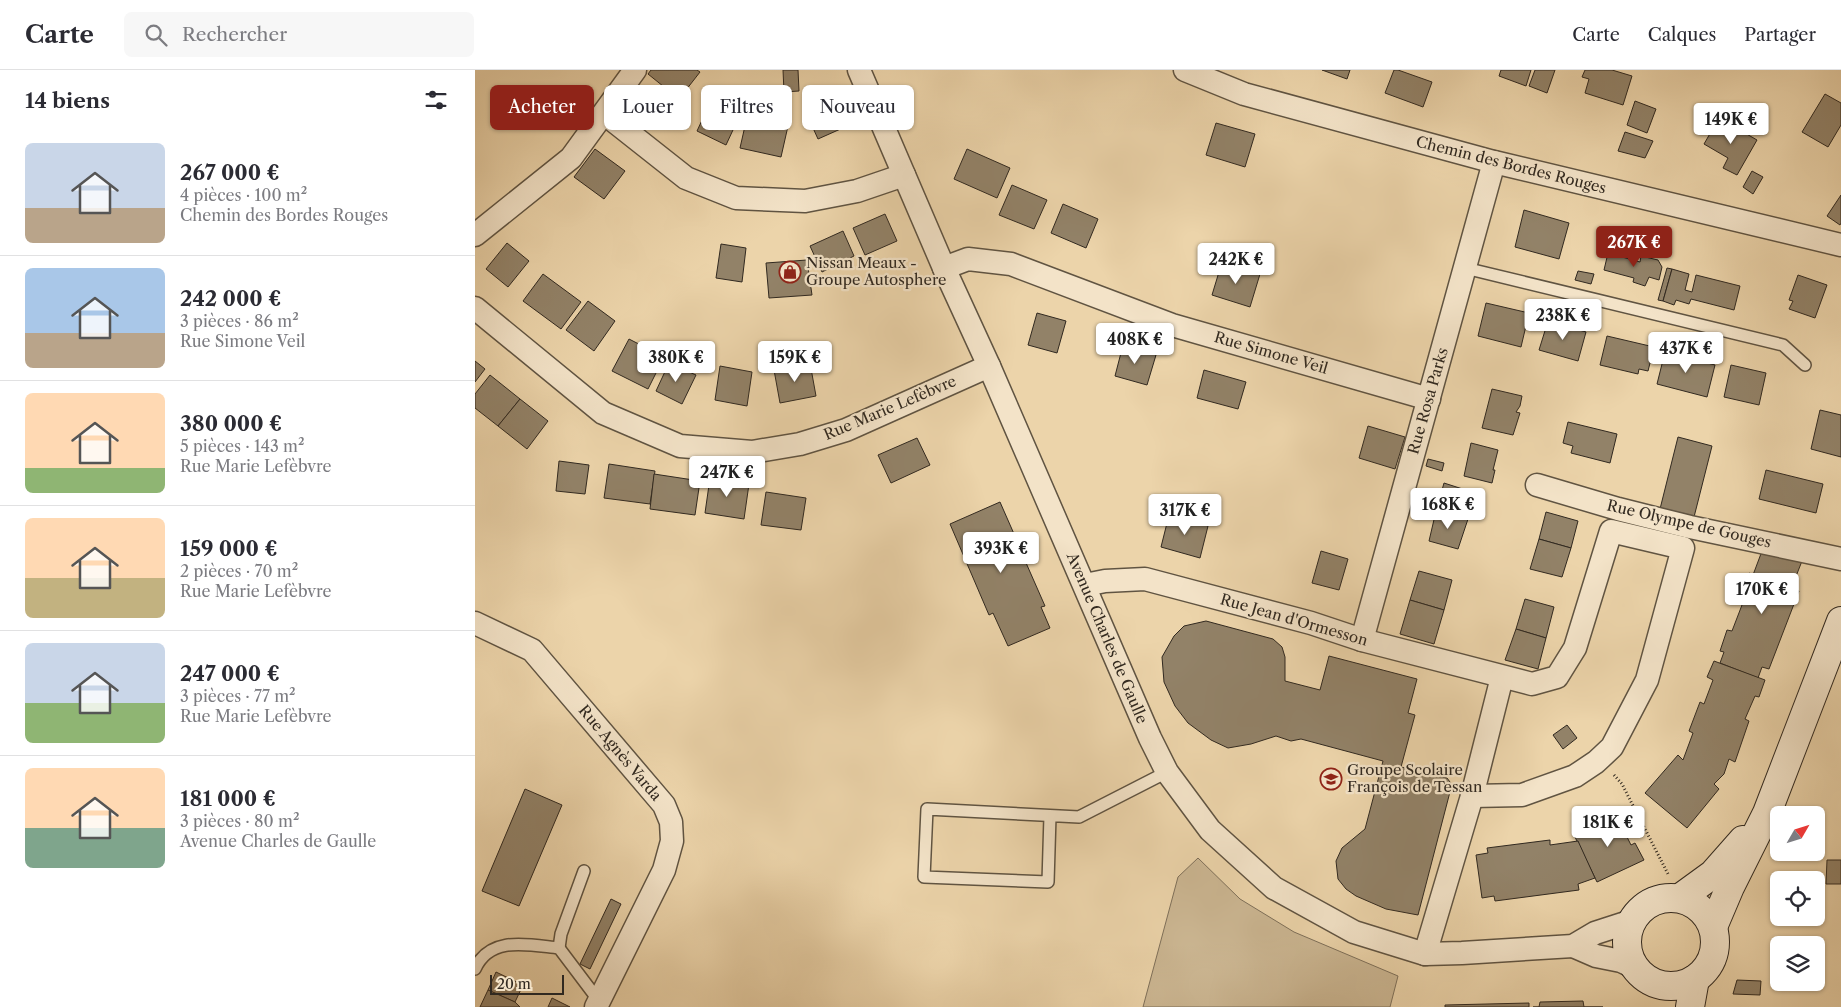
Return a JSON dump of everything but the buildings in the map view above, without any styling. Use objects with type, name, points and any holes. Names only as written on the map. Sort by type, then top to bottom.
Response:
[{"type":"street","points":[[625,85],[635,70]]},
{"type":"street","name":"Avenue Charles de Gaulle","points":[[859,70],[944,268],[1167,772],[1210,830],[1274,888],[1354,932],[1425,954],[1573,946],[1596,956],[1621,961],[1649,986]]},
{"type":"street","name":"Chemin des Bordes Rouges","points":[[1185,70],[1244,94],[1494,162],[1841,245]]},
{"type":"street","points":[[475,235],[571,158],[604,115]]},
{"type":"street","points":[[625,130],[686,178],[736,198],[805,201],[857,191],[904,175]]},
{"type":"street","name":"Rue Rosa Parks","points":[[1362,640],[1494,162]]},
{"type":"street","name":"Rue Simone Veil","points":[[944,268],[968,259],[1011,264],[1173,325],[1429,399]]},
{"type":"street","name":"Rue Marie Lefèbvre","points":[[475,308],[603,413],[680,446],[752,452],[800,444],[845,430],[989,366]]},
{"type":"street","name":"Rue Olympe de Gouges","points":[[1537,485],[1618,509],[1690,527],[1841,559]]},
{"type":"street","name":"Rue Olympe de Gouges","points":[[1472,796],[1522,795],[1575,776],[1612,747],[1647,680],[1683,548],[1611,531],[1575,648],[1557,676]]},
{"type":"street","name":"Rue Jean d'Ormesson","points":[[1085,585],[1105,581],[1145,579],[1311,623],[1362,640],[1502,677],[1532,684],[1557,676]]},
{"type":"street","points":[[1713,927],[1730,887],[1767,813],[1841,621]]},
{"type":"street","name":"Rue Agnès Varda","points":[[475,623],[533,650],[664,805],[671,822],[672,841],[664,870],[598,1004]]},
{"type":"street","points":[[1425,954],[1472,796],[1502,677]]},
{"type":"street","points":[[1680,898],[1713,874],[1767,813]]},
{"type":"street","points":[[1669,898],[1680,898],[1691,902],[1708,917],[1713,927],[1715,942],[1713,956],[1706,969],[1695,979],[1682,985],[1649,986],[1630,957],[1627,944],[1632,920],[1647,904],[1669,898]]},
{"type":"street","name":"Avenue Charles de Gaulle","points":[[1573,946],[1595,933],[1632,920]]},
{"type":"street","points":[[1690,1007],[1695,979]]},
{"type":"lane","points":[[1465,268],[1783,345],[1805,366]]},
{"type":"lane","points":[[1050,816],[1048,882],[924,877],[927,809],[1050,816],[1079,818],[1167,772]]},
{"type":"lane","points":[[585,871],[561,934],[559,948],[598,1004]]},
{"type":"lane","points":[[475,969],[483,955],[496,947],[515,944],[559,948]]},
{"type":"path","points":[[1595,762],[1608,767],[1622,784],[1667,874],[1674,869]]},
{"type":"shaded area","points":[[1198,858],[1240,899],[1294,932],[1398,976],[1390,1007],[1143,1007],[1178,877]]},
{"type":"place","name":"Nissan Meaux - Groupe Autosphere","points":[[790,272]]},
{"type":"place","name":"Groupe Scolaire François de Tessan","points":[[1331,779]]}]
